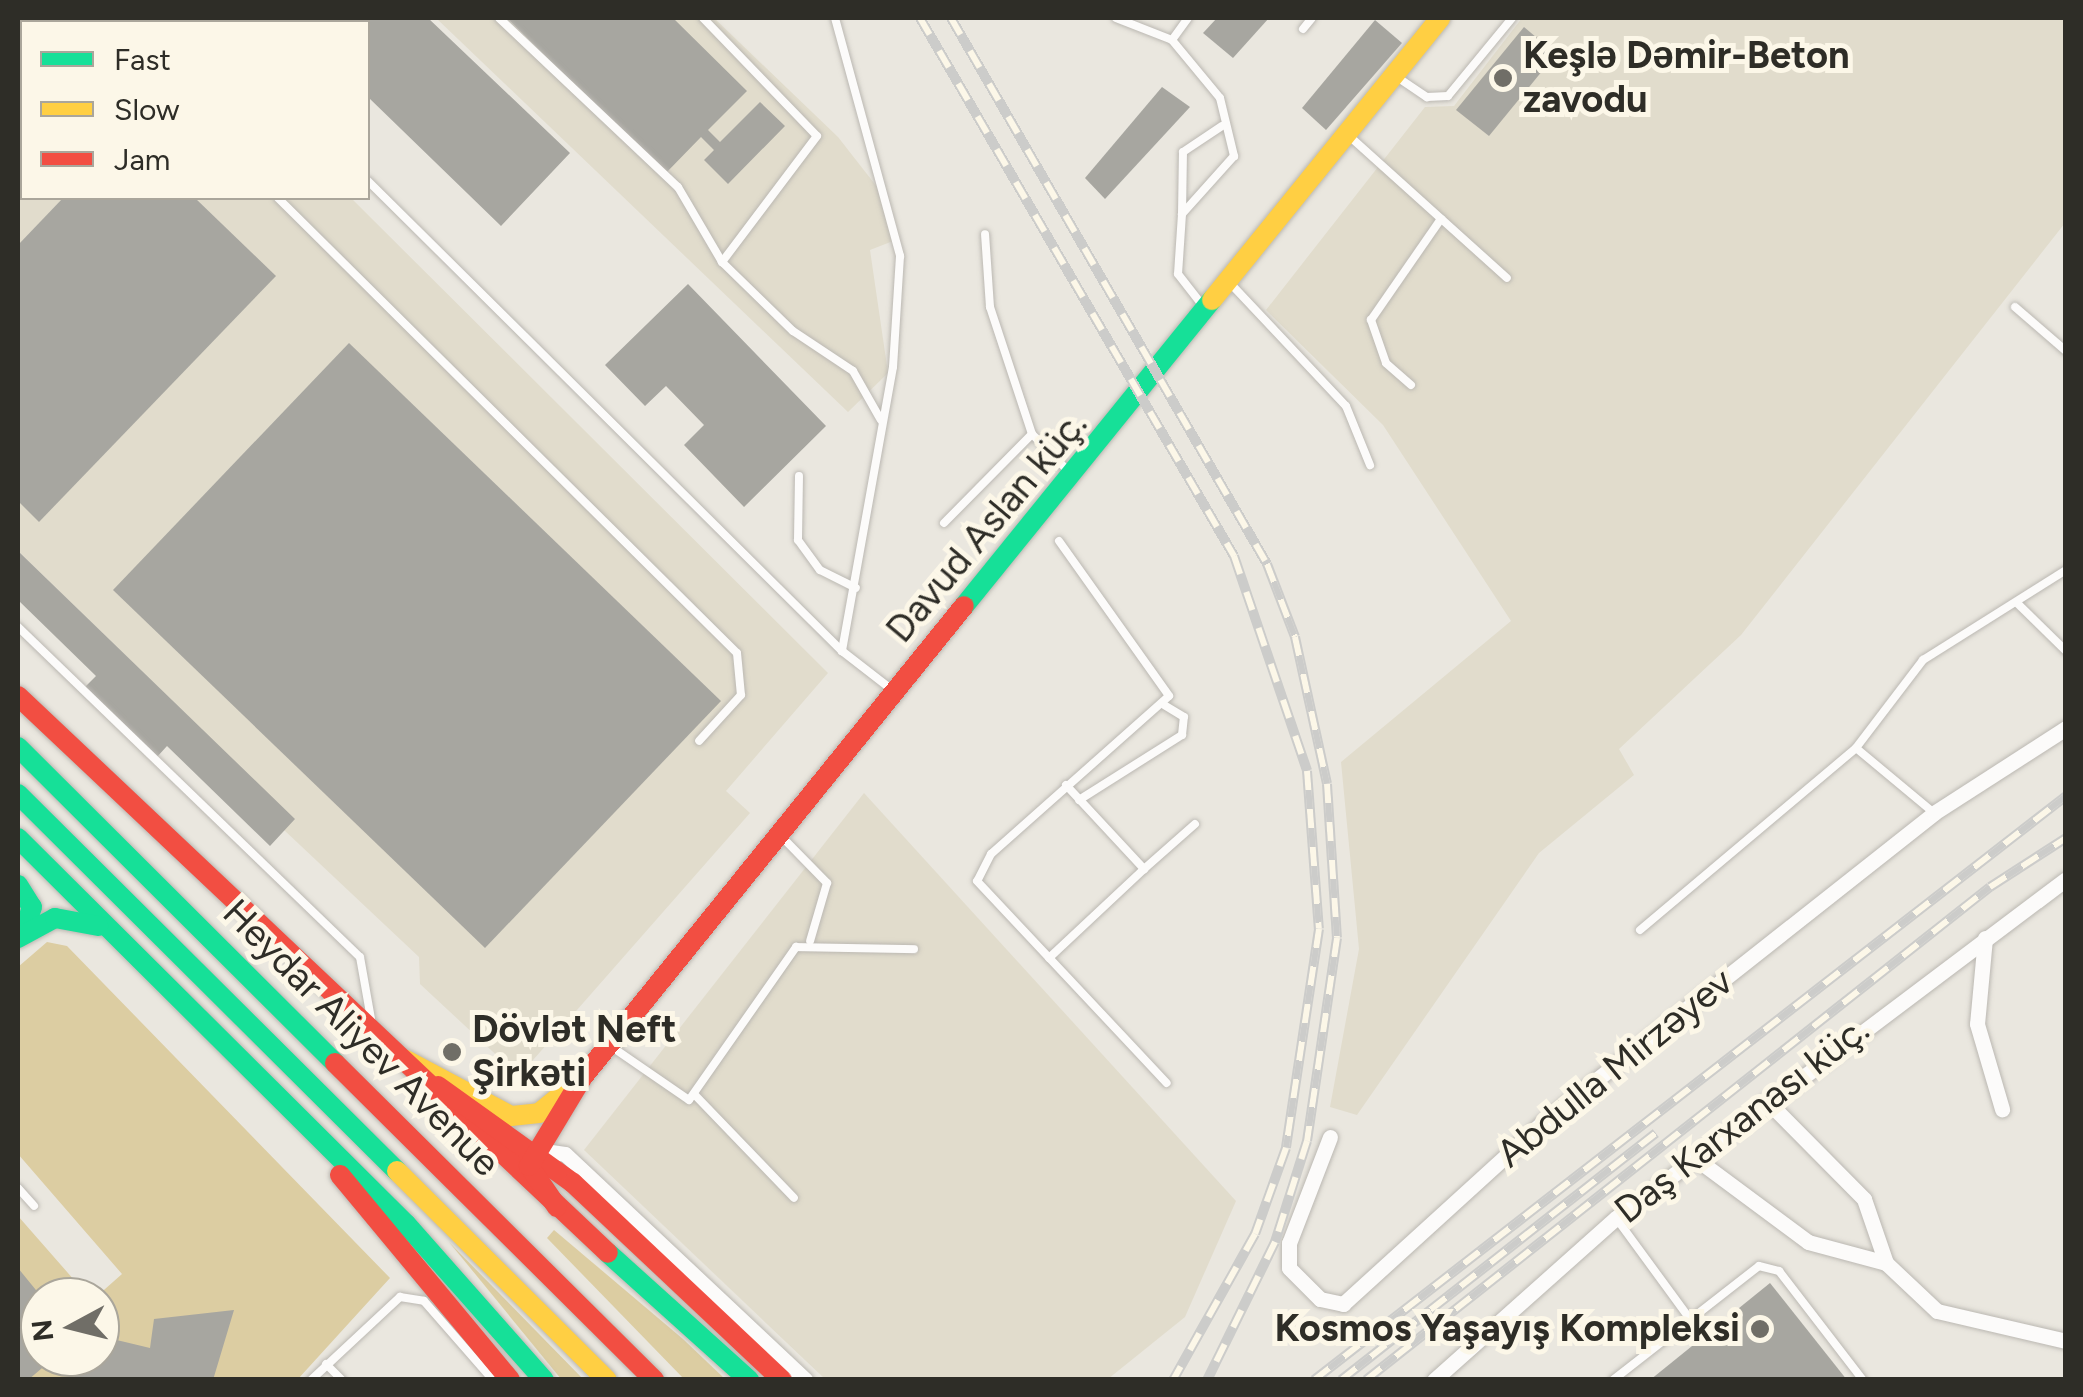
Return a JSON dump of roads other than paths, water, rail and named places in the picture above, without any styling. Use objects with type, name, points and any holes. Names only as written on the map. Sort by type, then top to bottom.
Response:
[{"type":"main road","name":"Davud Aslan küç.","points":[[582,1078],[1074,477],[1440,18]]},
{"type":"main road","points":[[18,696],[376,1042],[748,1380]]},
{"type":"main road","name":"Heydar Aliyev Avenue","points":[[18,747],[654,1380]]},
{"type":"main road","name":"Heydar Aliyev Avenue","points":[[18,794],[607,1380]]},
{"type":"main road","points":[[18,838],[268,1089],[544,1380]]},
{"type":"main road","points":[[18,885],[32,907],[20,935]]},
{"type":"main road","points":[[20,935],[66,916],[112,933]]},
{"type":"main road","points":[[376,1042],[512,1116],[539,1112],[582,1078]]},
{"type":"main road","points":[[376,1042],[534,1152],[782,1380]]},
{"type":"main road","points":[[556,1207],[531,1178],[534,1152],[582,1078]]},
{"type":"main road","points":[[268,1089],[510,1380]]},
{"type":"street","name":"Abdulla Mirzəyev","points":[[1330,1137],[1290,1243],[1289,1268],[1320,1300],[1343,1304],[1542,1122],[1934,813],[2066,728]]},
{"type":"street","name":"Daş Karxanası küç.","points":[[1439,1378],[1616,1218],[2066,879]]},
{"type":"street","points":[[1985,938],[1977,1024],[2002,1110]]},
{"type":"street","points":[[1767,1101],[1864,1199],[1886,1263],[1937,1311],[2066,1341]]},
{"type":"street","points":[[534,1152],[566,1154],[806,1380]]},
{"type":"street","points":[[1695,1158],[1808,1242],[1886,1263]]},
{"type":"lane","points":[[499,18],[678,187],[722,262],[793,331],[853,372],[881,420]]},
{"type":"lane","points":[[703,18],[817,136],[722,262]]},
{"type":"lane","points":[[835,18],[900,235],[881,420],[856,588],[842,650]]},
{"type":"lane","points":[[1116,18],[1172,40],[1214,86],[1232,161],[1182,214]]},
{"type":"lane","points":[[1172,40],[1188,18]]},
{"type":"lane","points":[[1303,29],[1312,18]]},
{"type":"lane","points":[[1394,75],[1427,97],[1448,96],[1512,18]]},
{"type":"lane","points":[[1207,310],[1178,274],[1183,152],[1222,126]]},
{"type":"lane","points":[[1347,134],[1507,278]]},
{"type":"lane","points":[[370,183],[842,650],[895,692]]},
{"type":"lane","points":[[280,200],[737,654],[741,696],[699,741]]},
{"type":"lane","points":[[1411,385],[1386,363],[1371,320],[1441,219]]},
{"type":"lane","points":[[985,234],[990,307],[1032,434],[1074,477]]},
{"type":"lane","points":[[1230,283],[1346,406],[1370,464]]},
{"type":"lane","points":[[2015,307],[2066,351]]},
{"type":"lane","points":[[944,523],[1032,434]]},
{"type":"lane","points":[[799,476],[798,540],[820,570],[856,588]]},
{"type":"lane","points":[[1059,541],[1166,684],[1164,705],[1066,785],[977,874],[986,900],[1049,958],[1167,1083]]},
{"type":"lane","points":[[1640,930],[1856,748],[1924,660],[2018,604],[2066,570]]},
{"type":"lane","points":[[2018,604],[2066,651]]},
{"type":"lane","points":[[18,627],[360,957],[376,1042]]},
{"type":"lane","points":[[1079,800],[1182,735],[1184,716],[1164,705]]},
{"type":"lane","points":[[1856,748],[1934,813]]},
{"type":"lane","points":[[1066,785],[1144,869]]},
{"type":"lane","points":[[1049,958],[1195,824]]},
{"type":"lane","points":[[780,836],[828,884],[810,941]]},
{"type":"lane","points":[[609,1045],[677,1100],[694,1094],[785,958],[810,941],[914,948]]},
{"type":"lane","points":[[694,1094],[794,1198]]},
{"type":"lane","points":[[18,1188],[34,1206]]},
{"type":"lane","points":[[1616,1218],[1690,1319]]},
{"type":"lane","points":[[1613,1380],[1748,1272],[1771,1267],[1864,1380]]},
{"type":"lane","points":[[310,1380],[389,1303],[413,1297],[493,1380]]},
{"type":"lane","points":[[326,1364],[342,1380]]},
{"type":"railway","points":[[920,18],[1234,556],[1307,771],[1319,929],[1286,1148],[1255,1234],[1173,1380]]},
{"type":"railway","points":[[951,18],[1267,564],[1295,637],[1327,784],[1337,938],[1307,1141],[1275,1242],[1207,1380]]},
{"type":"railway","points":[[1314,1380],[2066,796]]},
{"type":"railway","points":[[1366,1380],[1990,887],[2066,838]]},
{"type":"railway","points":[[1341,1380],[1656,1133]]},
{"type":"place","name":"Keşlə Dəmir-Beton zavodu","points":[[1503,78]]},
{"type":"place","name":"Dövlət Neft Şirkəti","points":[[452,1052]]},
{"type":"place","name":"Kosmos Yaşayış Kompleksi","points":[[1760,1329]]}]
